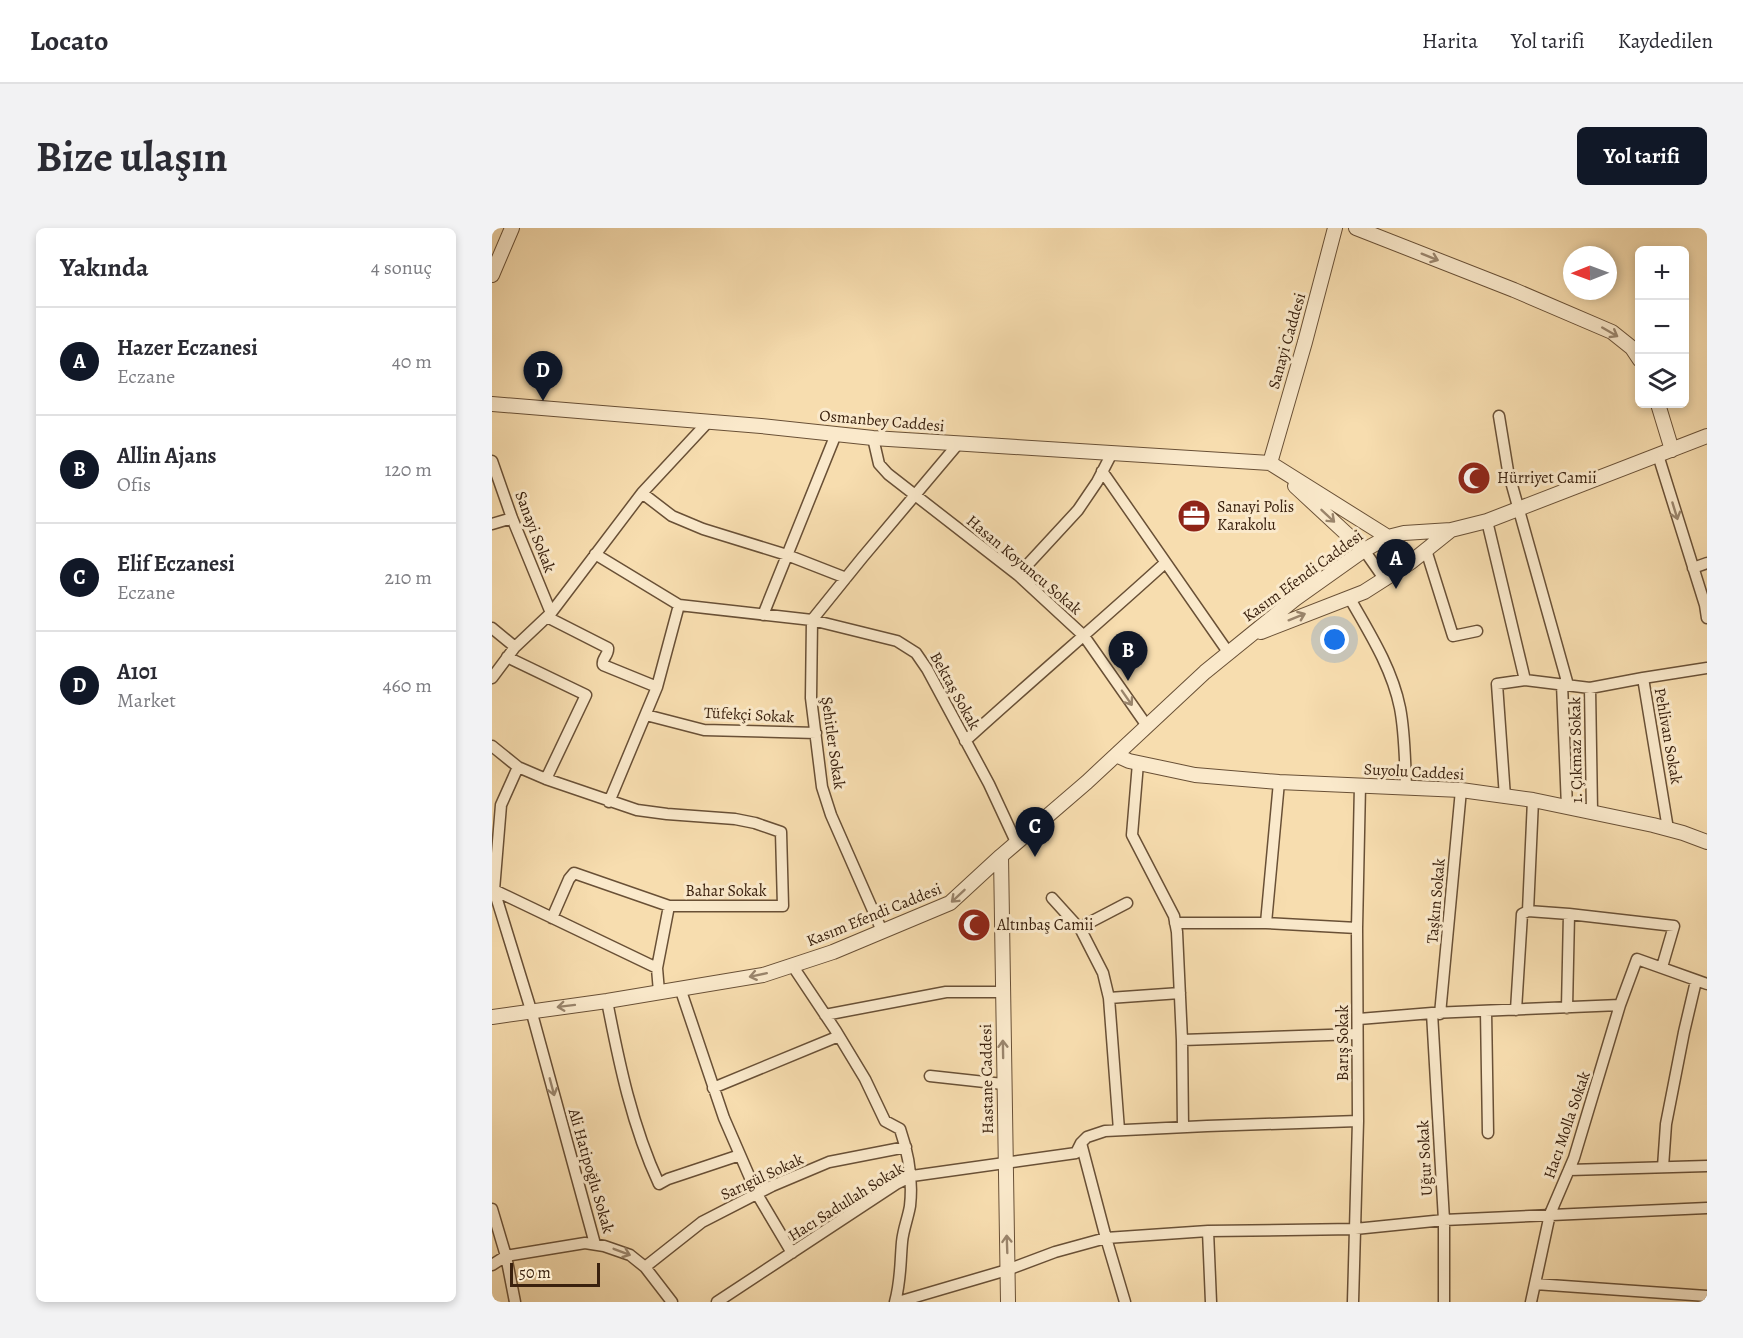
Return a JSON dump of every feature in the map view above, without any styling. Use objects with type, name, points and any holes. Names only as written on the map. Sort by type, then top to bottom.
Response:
[{"type":"street","points":[[492,275],[512,228]]},
{"type":"street","name":"Sanayi Caddesi","points":[[1270,463],[1335,228]]},
{"type":"street","points":[[1356,228],[1514,290],[1612,332],[1636,354]]},
{"type":"street","name":"Osmanbey Caddesi","points":[[492,404],[873,438],[1270,463],[1388,537]]},
{"type":"street","points":[[1659,408],[1672,450]]},
{"type":"street","points":[[1499,416],[1508,471],[1565,684],[1567,807]]},
{"type":"street","points":[[492,678],[515,647],[549,615],[642,493],[708,422]]},
{"type":"street","points":[[763,615],[836,434]]},
{"type":"street","name":"Kasım Efendi Caddesi","points":[[492,1017],[608,1001],[763,975],[833,952],[950,903],[1016,842],[1087,782],[1228,652],[1364,550],[1388,537],[1404,533],[1451,530],[1487,521],[1707,436]]},
{"type":"street","name":"Hasan Koyuncu Sokak","points":[[873,438],[879,464],[888,474],[1018,575],[1084,636],[1147,726]]},
{"type":"street","points":[[812,620],[958,444]]},
{"type":"street","points":[[1018,575],[1078,510],[1097,482],[1112,453]]},
{"type":"street","points":[[1658,455],[1705,605],[1707,618]]},
{"type":"street","name":"Sanayi Sokak","points":[[492,461],[549,615]]},
{"type":"street","points":[[1270,463],[1364,550],[1385,580]]},
{"type":"street","points":[[1102,471],[1228,652]]},
{"type":"street","points":[[642,493],[672,516],[703,529],[787,555],[846,578]]},
{"type":"street","points":[[492,524],[512,518]]},
{"type":"street","points":[[1487,521],[1525,680]]},
{"type":"street","name":"Kasım Efendi Caddesi","points":[[1246,638],[1364,592],[1412,562],[1451,530]]},
{"type":"street","points":[[1388,537],[1412,562]]},
{"type":"street","points":[[1426,550],[1453,636],[1477,631]]},
{"type":"street","points":[[492,746],[518,767],[609,802],[657,687],[679,605],[595,554]]},
{"type":"street","points":[[966,741],[1165,563]]},
{"type":"street","points":[[1693,568],[1707,563]]},
{"type":"street","points":[[1349,597],[1389,672],[1400,707],[1406,788]]},
{"type":"street","name":"Bektaş Sokak","points":[[679,605],[812,620],[897,641],[916,653],[927,669],[989,784],[1016,842]]},
{"type":"street","points":[[549,615],[608,648],[609,652],[603,665],[657,687]]},
{"type":"street","name":"Şehitler Sokak","points":[[812,620],[811,698],[820,780],[831,815],[882,931]]},
{"type":"street","points":[[492,627],[515,647]]},
{"type":"street","points":[[507,657],[586,695],[546,779]]},
{"type":"street","name":"Pehlivan Sokak","points":[[1668,829],[1644,696],[1643,678],[1707,668]]},
{"type":"street","points":[[1505,796],[1497,684],[1525,680],[1590,688],[1643,678]]},
{"type":"street","name":"1. Çıkmaz Sokak","points":[[1590,688],[1592,812]]},
{"type":"street","name":"Tüfekçi Sokak","points":[[646,715],[704,730],[816,734]]},
{"type":"street","name":"Suyolu Caddesi","points":[[1116,755],[1138,764],[1195,775],[1279,782],[1461,790],[1505,796],[1683,832],[1707,842]]},
{"type":"street","points":[[1138,764],[1132,835],[1162,890],[1175,923],[1182,1040],[1183,1127]]},
{"type":"street","points":[[518,767],[496,804],[493,890],[657,968]]},
{"type":"street","points":[[1266,923],[1279,782]]},
{"type":"street","name":"Barış Sokak","points":[[1353,1302],[1358,1121],[1360,785]]},
{"type":"street","name":"Taşkın Sokak","points":[[1436,1014],[1461,790]]},
{"type":"street","points":[[1528,911],[1533,801]]},
{"type":"street","name":"Bahar Sokak","points":[[552,918],[569,879],[574,873],[669,906],[783,906],[781,832],[735,819],[637,810],[609,802]]},
{"type":"street","name":"Hastane Caddesi","points":[[1001,856],[1004,1163],[1008,1302]]},
{"type":"street","name":"Ali Hatipoğlu Sokak","points":[[493,890],[531,1010],[595,1244],[630,1255],[645,1266],[672,1302]]},
{"type":"street","points":[[1052,898],[1079,928],[1103,973],[1110,998],[1119,1130]]},
{"type":"street","points":[[1079,928],[1127,903]]},
{"type":"street","name":"Bahar Sokak","points":[[659,993],[657,968],[669,906]]},
{"type":"street","points":[[1516,1010],[1522,914],[1528,911],[1569,914],[1674,926],[1662,967],[1702,983],[1684,1032],[1666,1124],[1663,1167]]},
{"type":"street","points":[[492,922],[501,914]]},
{"type":"street","points":[[1567,1008],[1569,914]]},
{"type":"street","points":[[1175,923],[1266,923],[1358,928]]},
{"type":"street","name":"Hacı Molla Sokak","points":[[1531,1302],[1550,1214],[1574,1158],[1620,1005],[1637,959],[1662,967]]},
{"type":"street","points":[[792,965],[865,1079],[885,1121],[900,1129],[906,1147],[912,1176],[910,1207],[902,1240],[901,1281],[896,1302],[1008,1270],[1055,1252],[1106,1238],[1208,1231],[1355,1229],[1444,1220],[1707,1208]]},
{"type":"street","points":[[680,988],[724,1118],[757,1194],[792,1253]]},
{"type":"street","points":[[825,1015],[946,992],[1002,992]]},
{"type":"street","points":[[1110,998],[1180,993]]},
{"type":"street","points":[[608,1001],[630,1103],[659,1184],[740,1155]]},
{"type":"street","points":[[1359,1019],[1620,1005]]},
{"type":"street","points":[[1486,1011],[1488,1133]]},
{"type":"street","name":"Uğur Sokak","points":[[1436,1014],[1444,1220],[1444,1302]]},
{"type":"street","points":[[1182,1040],[1357,1035]]},
{"type":"street","points":[[714,1088],[839,1036]]},
{"type":"street","points":[[930,1076],[1004,1084]]},
{"type":"street","points":[[1125,1302],[1081,1143],[1087,1137],[1105,1131],[1119,1130],[1358,1121]]},
{"type":"street","name":"Hacı Sadullah Sokak","points":[[717,1302],[896,1184],[912,1176],[1076,1153],[1081,1143]]},
{"type":"street","name":"Sarıgül Sokak","points":[[645,1266],[702,1222],[757,1194],[829,1162],[906,1147]]},
{"type":"street","points":[[1569,1170],[1707,1166]]},
{"type":"street","points":[[492,1209],[506,1256],[515,1302]]},
{"type":"street","points":[[1208,1231],[1211,1302]]},
{"type":"street","points":[[492,1265],[506,1256],[585,1243],[595,1244]]},
{"type":"street","points":[[1535,1284],[1707,1296]]},
{"type":"place","name":"A101","points":[[543,401]]},
{"type":"place","name":"Hürriyet Camii","points":[[1474,478]]},
{"type":"place","name":"Sanayi Polis Karakolu","points":[[1194,516]]},
{"type":"place","name":"Hazer Eczanesi","points":[[1396,589]]},
{"type":"place","name":"Allin Ajans","points":[[1128,681]]},
{"type":"place","name":"Elif Eczanesi","points":[[1035,857]]},
{"type":"place","name":"Altınbaş Camii","points":[[974,925]]}]
